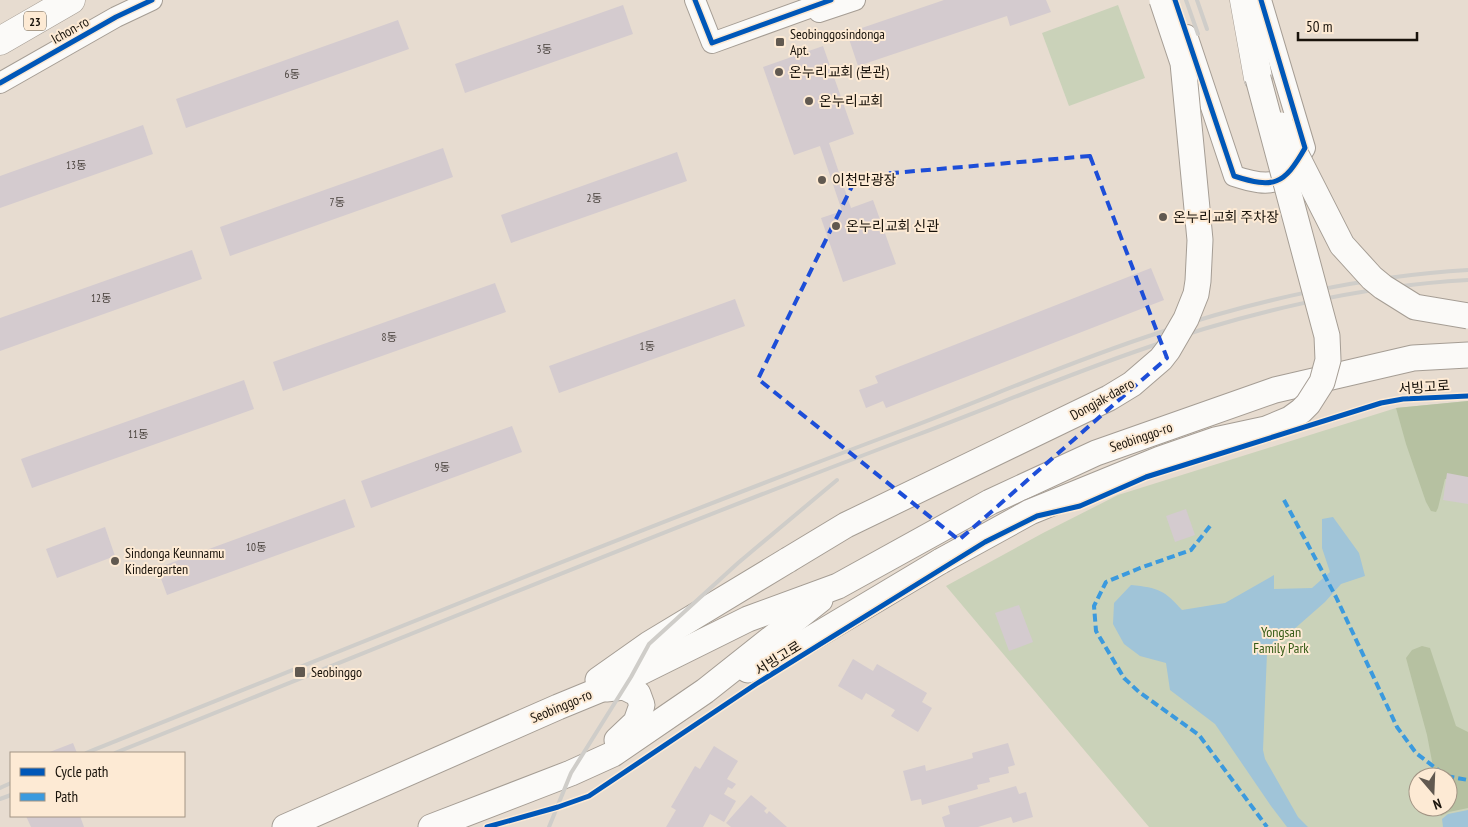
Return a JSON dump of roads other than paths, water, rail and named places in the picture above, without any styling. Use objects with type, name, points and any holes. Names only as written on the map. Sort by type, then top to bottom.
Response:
[{"type":"highway","name":"23","points":[[0,41],[71,0]]},
{"type":"highway","points":[[1244,0],[1258,78]]},
{"type":"main road","name":"Dongjak-daero","points":[[558,707],[649,644],[846,525],[1116,394],[1132,384],[1161,359],[1178,335],[1196,294],[1200,246],[1183,63],[1162,0]]},
{"type":"main road","points":[[705,691],[807,641],[941,561],[1030,512],[1160,459],[1215,440],[1275,426],[1301,411],[1318,390],[1328,360],[1328,336],[1258,78],[1230,0]]},
{"type":"main road","points":[[1258,78],[1336,234],[1348,254],[1378,284],[1415,307],[1468,316]]},
{"type":"main road","name":"Seobinggo-ro","points":[[285,827],[667,660],[748,619],[838,586],[990,502],[1096,453],[1275,390],[1413,358],[1468,355]]},
{"type":"main road","name":"Seobinggo-ro","points":[[431,827],[613,754],[705,691],[838,586]]},
{"type":"main road","points":[[593,763],[636,722],[642,706],[638,694],[624,688],[601,689]]},
{"type":"street","name":"Ichon-ro","points":[[0,83],[116,17],[152,0]]},
{"type":"street","points":[[695,0],[712,43],[831,0]]},
{"type":"street","points":[[785,17],[806,0]]},
{"type":"street","points":[[785,17],[824,11],[855,0]]},
{"type":"street","points":[[1175,0],[1234,176],[1256,183],[1276,183],[1294,168],[1305,148],[1261,0]]},
{"type":"water","points":[[1333,517],[1359,553],[1365,576],[1341,584],[1325,602],[1267,653],[1263,750],[1265,759],[1298,817],[1308,827],[1287,827],[1215,724],[1170,690],[1166,663],[1140,656],[1124,644],[1113,624],[1114,603],[1131,585],[1160,591],[1182,610],[1225,603],[1274,575],[1274,589],[1312,588],[1330,572],[1322,548],[1322,519]]},
{"type":"water","points":[[1468,810],[1468,827],[1443,827],[1442,819],[1444,817],[1458,817],[1458,812]]},
{"type":"railway","points":[[1186,0],[1198,34]]},
{"type":"railway","points":[[1197,0],[1207,29]]},
{"type":"railway","points":[[88,752],[596,549],[1126,344],[1233,310],[1311,291],[1390,278],[1468,270]]},
{"type":"railway","points":[[117,752],[714,513],[1137,351],[1217,325],[1300,304],[1384,288],[1468,280]]},
{"type":"railway","points":[[549,827],[571,773],[631,677],[649,644],[738,563],[837,480]]},
{"type":"railway","points":[[0,788],[10,783]]},
{"type":"railway","points":[[0,799],[10,795]]},
{"type":"place","name":"Seobinggosindonga Apt.","points":[[780,42]]},
{"type":"place","name":"온누리교회 (본관)","points":[[779,72]]},
{"type":"place","name":"온누리교회","points":[[809,101]]},
{"type":"place","name":"이천만광장","points":[[822,180]]},
{"type":"place","name":"온누리교회 주차장","points":[[1163,217]]},
{"type":"place","name":"온누리교회 신관","points":[[836,226]]},
{"type":"place","name":"Sindonga Keunnamu Kindergarten","points":[[115,561]]},
{"type":"place","name":"Seobinggo","points":[[300,672]]},
{"type":"park label","name":"Yongsan Family Park","points":[[1281,640]]}]
